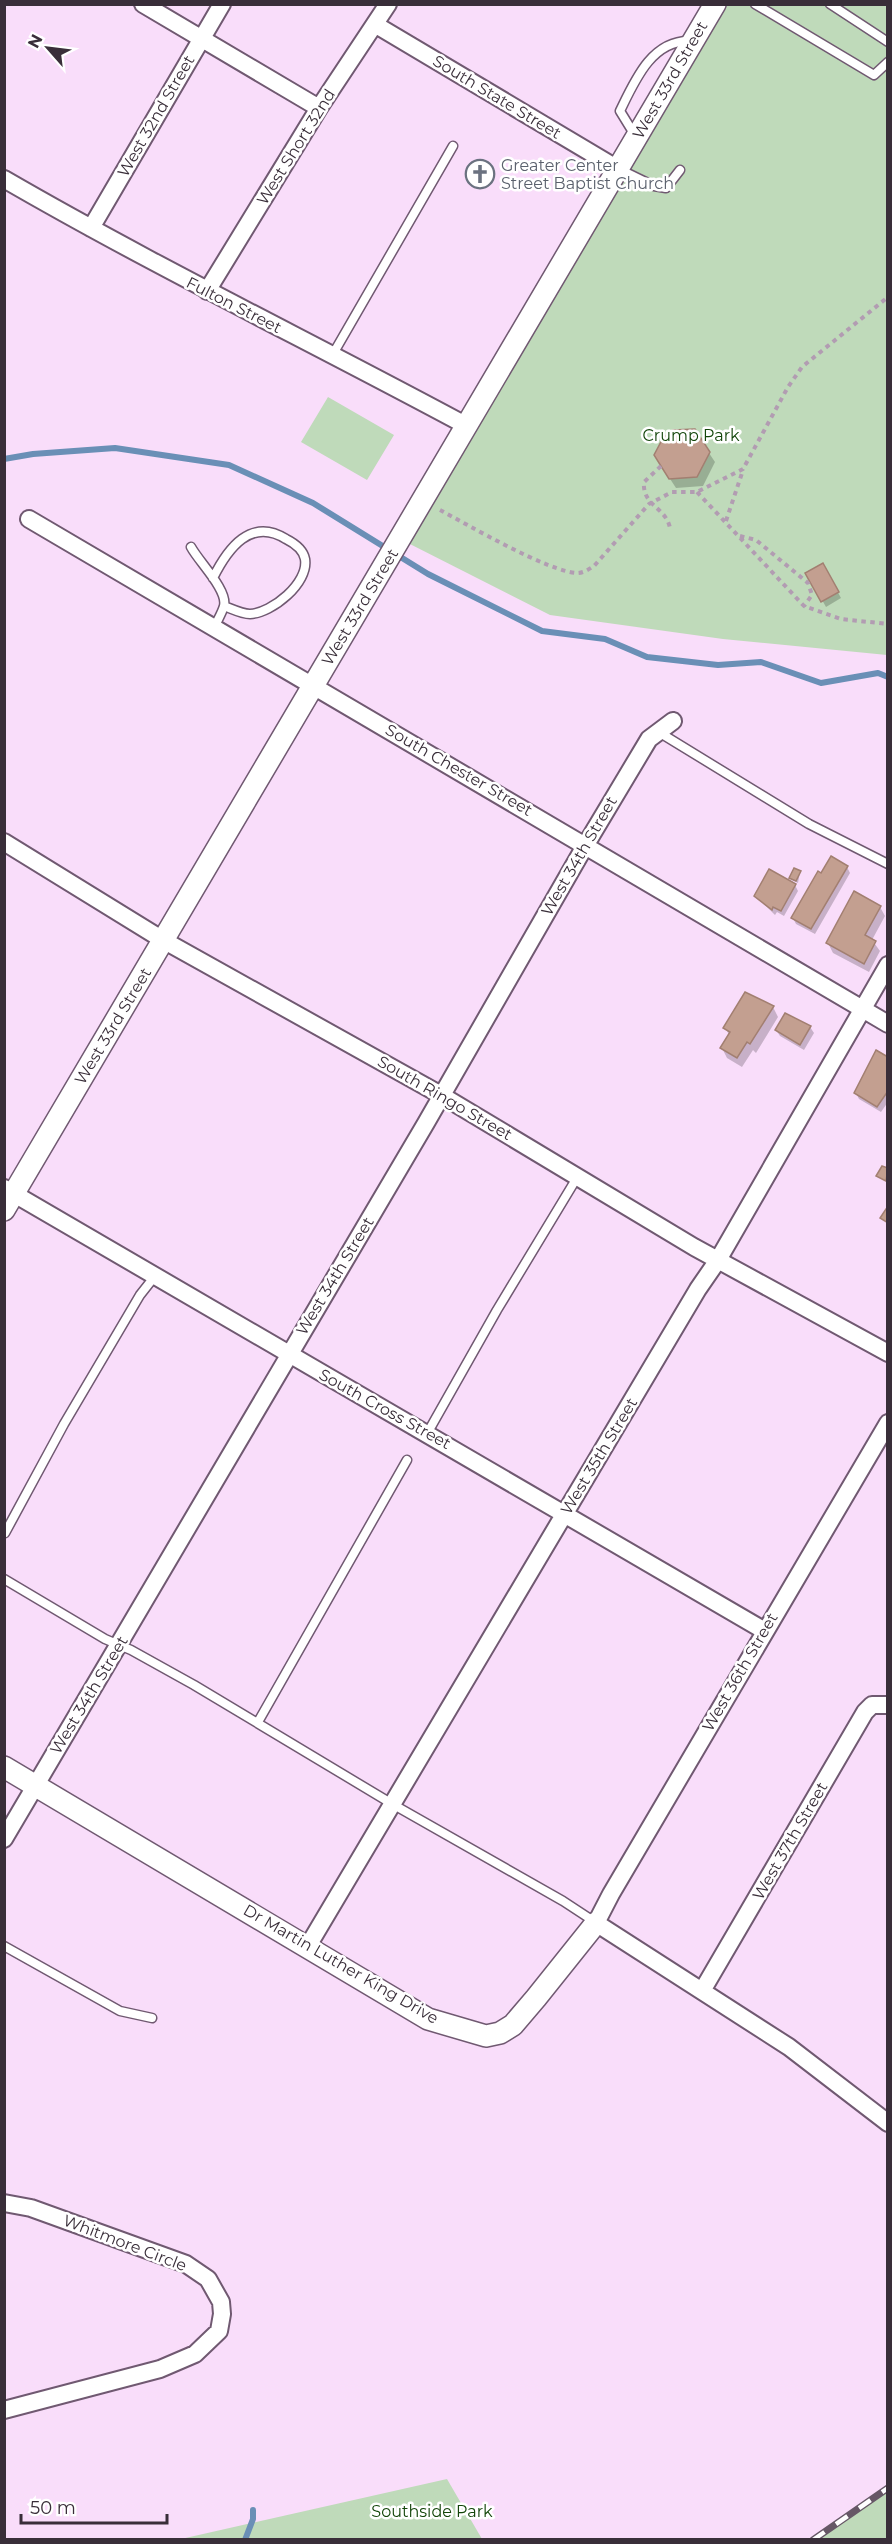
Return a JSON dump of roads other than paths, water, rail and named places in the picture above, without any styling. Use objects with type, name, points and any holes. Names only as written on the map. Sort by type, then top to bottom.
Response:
[{"type":"street","points":[[142,4],[319,108]]},
{"type":"street","name":"West 32nd Street","points":[[91,228],[222,4]]},
{"type":"street","name":"West Short 32nd","points":[[207,291],[319,108],[376,25],[387,4]]},
{"type":"street","name":"West 33rd Street","points":[[8,1197],[164,940],[380,574],[618,169],[692,41],[708,8]]},
{"type":"street","name":"South State Street","points":[[376,25],[618,169]]},
{"type":"street","name":"Fulton Street","points":[[4,179],[207,291],[333,354],[467,426]]},
{"type":"street","name":"South Chester Street","points":[[29,519],[888,1023]]},
{"type":"street","name":"West 34th Street","points":[[4,1839],[649,739],[673,721]]},
{"type":"street","name":"South Ringo Street","points":[[4,842],[164,940],[441,1095],[718,1260],[888,1353]]},
{"type":"street","name":"West 35th Street","points":[[308,1946],[394,1805],[698,1289],[718,1260],[888,965]]},
{"type":"street","name":"South Cross Street","points":[[8,1197],[290,1352],[315,1370],[428,1432],[765,1631]]},
{"type":"street","name":"West 36th Street","points":[[596,1923],[888,1423]]},
{"type":"street","name":"West 37th Street","points":[[702,1991],[865,1712],[878,1704],[888,1705]]},
{"type":"street","name":"Dr Martin Luther King Drive","points":[[4,1767],[428,2019],[486,2037],[513,2025],[596,1923]]},
{"type":"street","points":[[596,1923],[789,2047],[888,2123]]},
{"type":"street","name":"Whitmore Circle","points":[[4,2203],[31,2208],[186,2264],[208,2279],[220,2302],[222,2314],[219,2331],[195,2354],[160,2369],[4,2410]]},
{"type":"lane","points":[[754,4],[874,75],[888,62]]},
{"type":"lane","points":[[830,4],[888,42]]},
{"type":"lane","points":[[636,137],[620,111],[633,84],[659,49],[674,41],[692,41]]},
{"type":"lane","points":[[333,354],[453,146]]},
{"type":"lane","points":[[618,169],[666,188],[680,170]]},
{"type":"lane","points":[[213,578],[230,549],[246,535],[258,531],[282,536],[298,546],[305,558],[297,583],[287,596],[272,608],[247,614],[224,606]]},
{"type":"lane","points":[[191,547],[199,563],[221,588],[224,606],[214,628]]},
{"type":"lane","points":[[657,731],[809,824],[888,864]]},
{"type":"lane","points":[[428,1432],[497,1310],[578,1175]]},
{"type":"lane","points":[[5,1533],[64,1424],[140,1295],[155,1276]]},
{"type":"lane","points":[[258,1722],[406,1460]]},
{"type":"lane","points":[[4,1579],[258,1722],[394,1805],[468,1845],[596,1923]]},
{"type":"lane","points":[[4,1946],[120,2011],[152,2018]]},
{"type":"waterway","points":[[4,459],[33,454],[115,448],[229,465],[313,503],[428,574],[542,631],[605,639],[647,657],[718,665],[761,662],[821,683],[878,673],[888,677]]},
{"type":"waterway","points":[[245,2540],[253,2519],[253,2510]]},
{"type":"railway","points":[[813,2540],[888,2488]]},
{"type":"place","name":"Greater Center Street Baptist Church","points":[[480,174]]},
{"type":"park label","name":"Crump Park","points":[[691,435]]},
{"type":"park label","name":"Southside Park","points":[[432,2511]]}]
